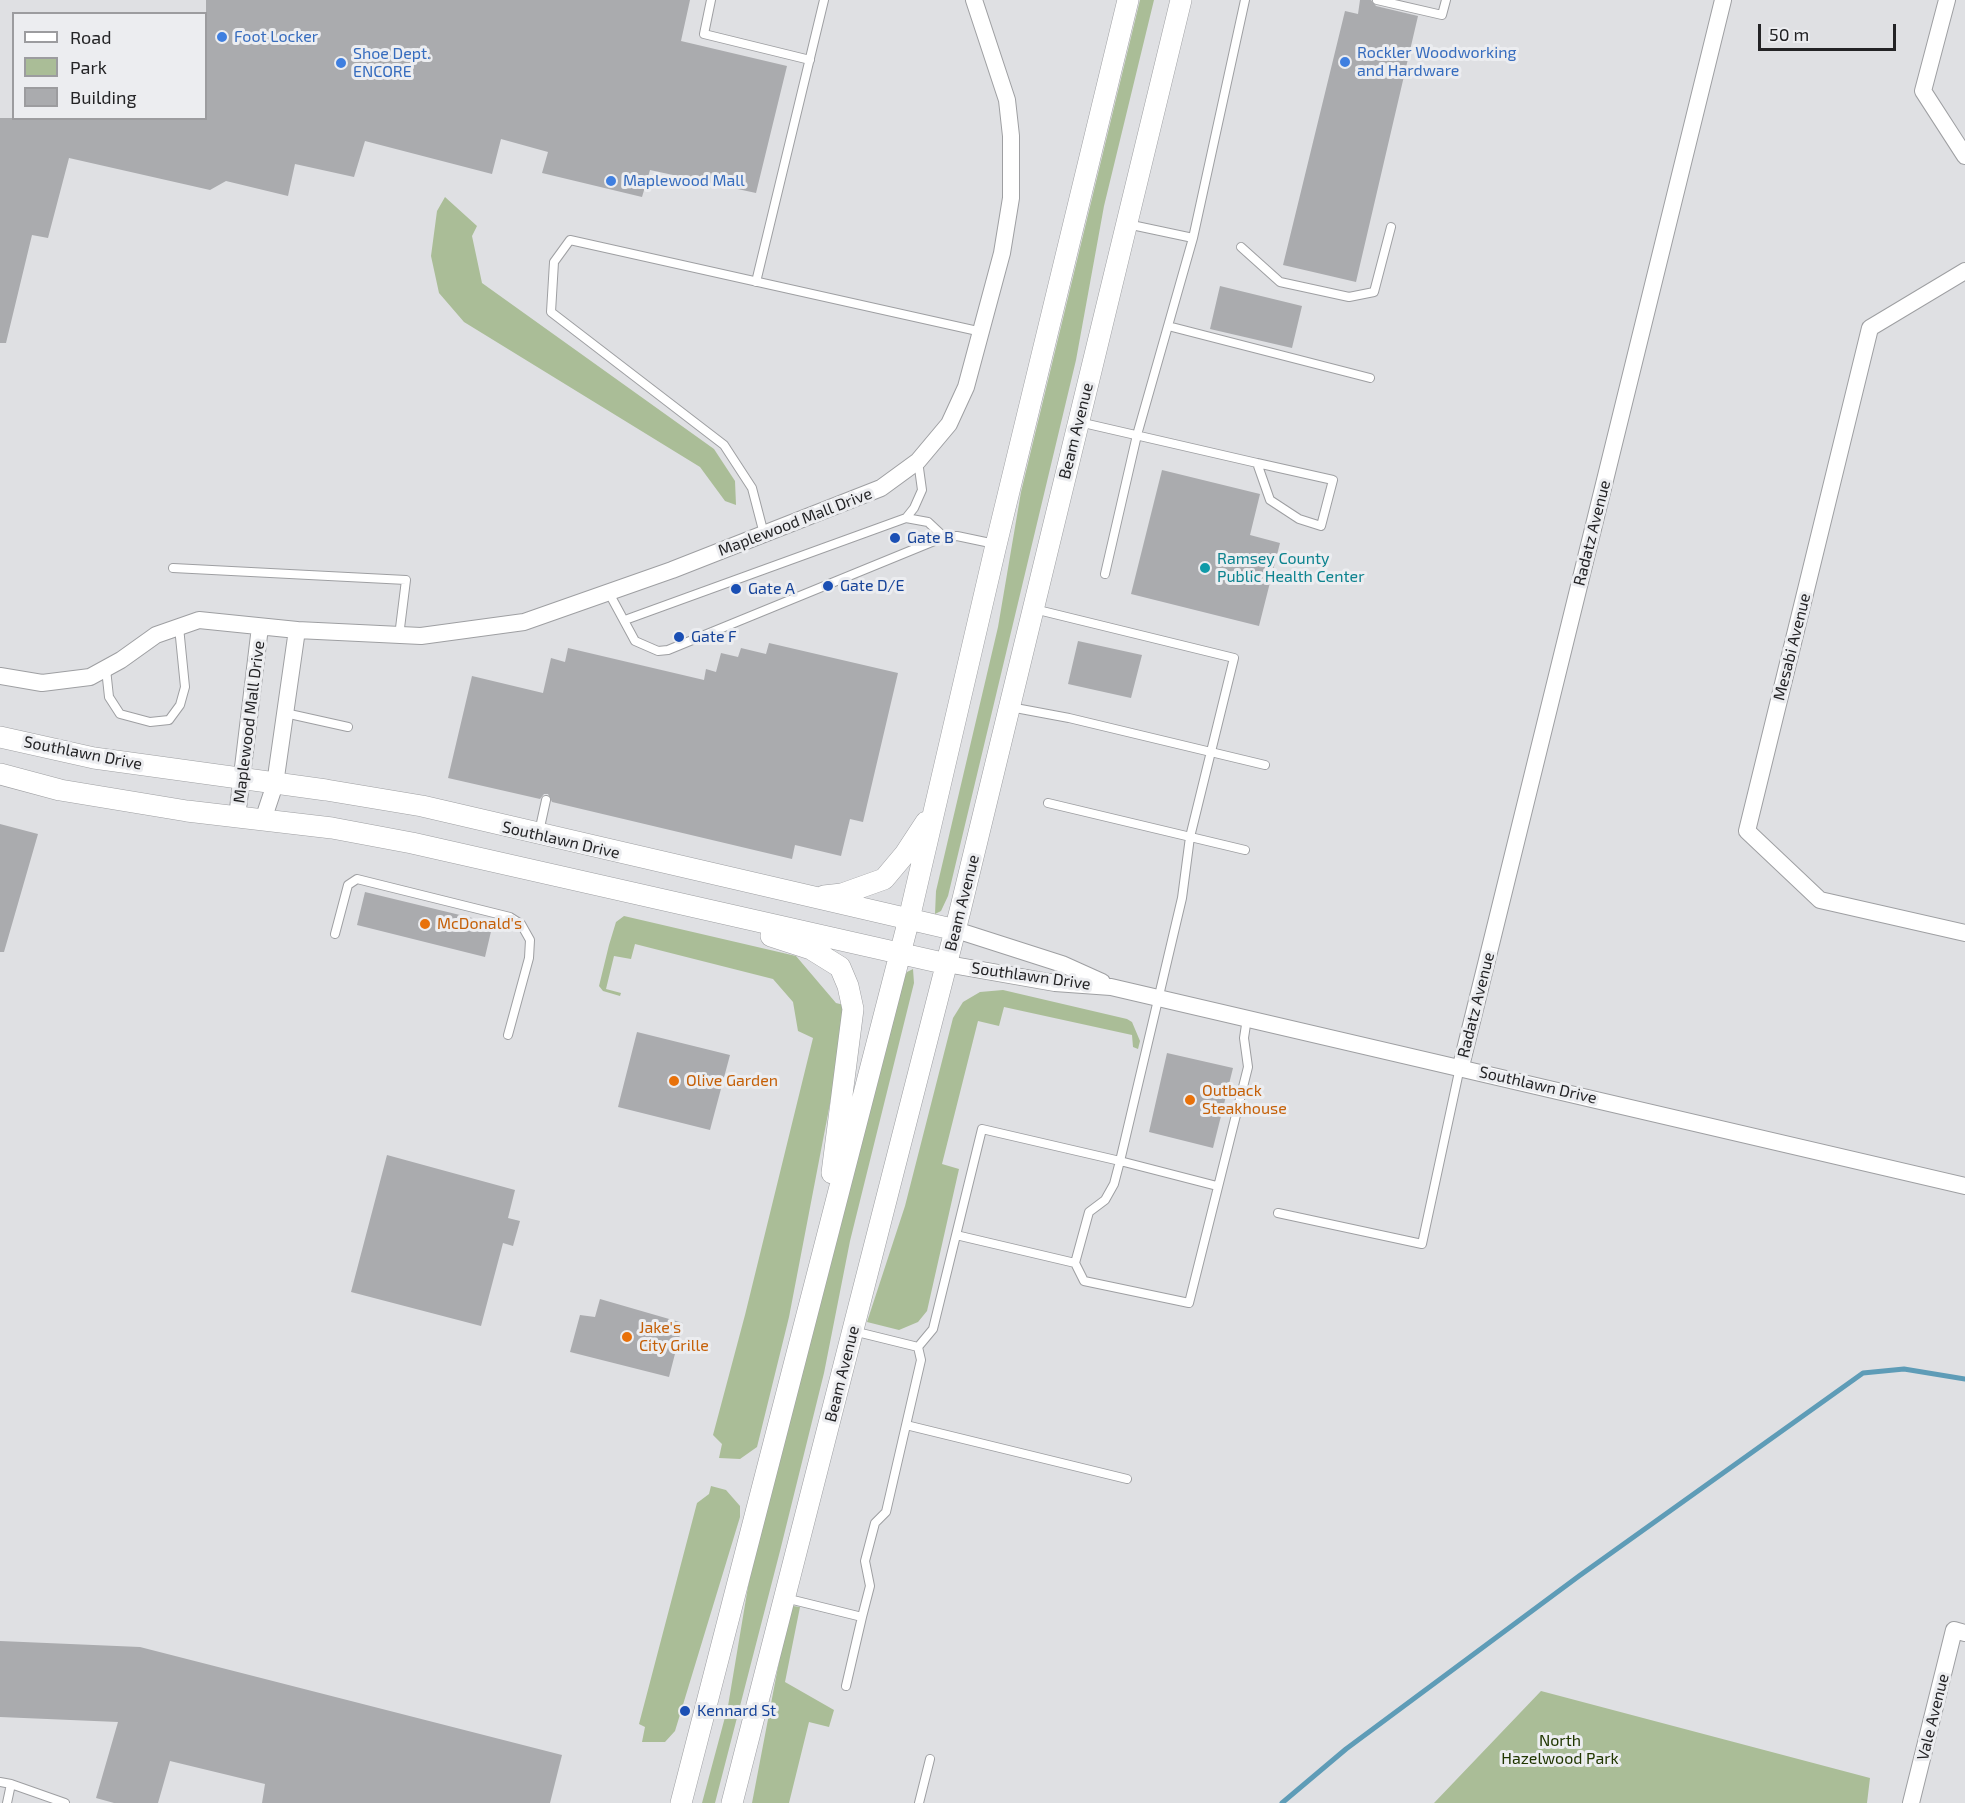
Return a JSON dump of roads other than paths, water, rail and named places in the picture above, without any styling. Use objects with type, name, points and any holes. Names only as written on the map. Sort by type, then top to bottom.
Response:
[{"type":"street","name":"Maplewood Mall Drive","points":[[0,676],[42,683],[67,682],[90,677],[156,635],[199,620],[297,630],[399,636],[452,634],[502,627],[554,613],[881,488],[918,461],[949,424],[966,387],[1002,253],[1011,198],[1011,136],[1007,100],[999,68],[974,0]]},
{"type":"street","points":[[1112,0],[1114,51]]},
{"type":"street","points":[[681,1803],[901,952],[996,544],[1128,0]]},
{"type":"street","name":"Beam Avenue","points":[[732,1803],[956,930],[1181,0]]},
{"type":"street","name":"Radatz Avenue","points":[[1461,1066],[1723,0]]},
{"type":"street","points":[[1947,0],[1923,91],[1965,156]]},
{"type":"street","name":"Mesabi Avenue","points":[[1965,271],[1870,328],[1747,831],[1820,900],[1965,933]]},
{"type":"street","name":"Maplewood Mall Drive","points":[[237,817],[260,627]]},
{"type":"street","name":"Maplewood Mall Drive","points":[[263,820],[274,784],[297,630]]},
{"type":"street","name":"Southlawn Drive","points":[[0,737],[94,758],[422,806],[538,835],[956,930],[1062,964],[1111,987]]},
{"type":"street","name":"Southlawn Drive","points":[[0,774],[60,790],[237,817],[332,828],[412,843],[947,964],[1055,983],[1111,987],[1461,1066],[1965,1186]]},
{"type":"street","points":[[815,897],[842,894],[884,879],[905,855],[933,812]]},
{"type":"street","points":[[695,906],[750,930],[811,949],[840,967],[848,986],[853,1009],[823,1250]]},
{"type":"street","name":"Vale Avenue","points":[[1911,1803],[1960,1632]]},
{"type":"lane","points":[[711,0],[704,34],[810,60]]},
{"type":"lane","points":[[756,282],[824,0]]},
{"type":"lane","points":[[1105,574],[1137,435],[1193,238],[1245,0]]},
{"type":"lane","points":[[1377,0],[1442,15],[1446,0]]},
{"type":"lane","points":[[1126,224],[1193,238]]},
{"type":"lane","points":[[1241,247],[1280,282],[1349,297],[1374,292],[1391,227]]},
{"type":"lane","points":[[764,534],[752,488],[724,445],[551,312],[554,262],[570,240],[982,332]]},
{"type":"lane","points":[[1168,326],[1370,378]]},
{"type":"lane","points":[[1078,422],[1333,480],[1321,526],[1299,519],[1269,500],[1257,463]]},
{"type":"lane","points":[[906,518],[914,508],[922,490],[918,461]]},
{"type":"lane","points":[[625,620],[906,518],[928,522],[944,537]]},
{"type":"lane","points":[[609,592],[635,641],[658,651],[668,650],[944,537],[957,536],[996,544]]},
{"type":"lane","points":[[173,568],[406,580],[399,636]]},
{"type":"lane","points":[[1033,609],[1234,658],[1190,837],[1182,898],[1114,1184],[1105,1200],[1089,1212],[1075,1263],[1084,1281],[1189,1303],[1248,1067],[1244,1038],[1247,1018]]},
{"type":"lane","points":[[106,668],[109,697],[120,714],[150,722],[169,720],[180,705],[184,687],[178,626]]},
{"type":"lane","points":[[1010,706],[1265,765]]},
{"type":"lane","points":[[285,713],[348,727]]},
{"type":"lane","points":[[538,835],[546,800]]},
{"type":"lane","points":[[1048,803],[1245,850]]},
{"type":"lane","points":[[335,934],[348,885],[357,879],[510,917],[521,924],[530,940],[529,958],[508,1035]]},
{"type":"lane","points":[[1278,1213],[1422,1244],[1461,1066]]},
{"type":"lane","points":[[918,1347],[933,1329],[982,1130],[1120,1161],[1217,1186]]},
{"type":"lane","points":[[956,1235],[1075,1263]]},
{"type":"lane","points":[[853,1331],[918,1347]]},
{"type":"lane","points":[[846,1686],[870,1586],[865,1561],[875,1523],[886,1512],[921,1360],[918,1347]]},
{"type":"lane","points":[[906,1425],[1126,1479]]},
{"type":"lane","points":[[785,1598],[862,1617]]},
{"type":"lane","points":[[919,1803],[930,1759]]},
{"type":"lane","points":[[0,1782],[65,1803]]},
{"type":"lane","points":[[7,1803],[11,1784]]},
{"type":"waterway","points":[[1282,1803],[1346,1749],[1579,1576],[1863,1373],[1904,1369],[1965,1379]]},
{"type":"place","name":"Foot Locker","points":[[222,37]]},
{"type":"place","name":"Rockler Woodworking and Hardware","points":[[1345,62]]},
{"type":"place","name":"Shoe Dept. ENCORE","points":[[341,63]]},
{"type":"place","name":"Maplewood Mall","points":[[611,181]]},
{"type":"place","name":"Gate B","points":[[895,538]]},
{"type":"place","name":"Ramsey County Public Health Center","points":[[1205,568]]},
{"type":"place","name":"Gate D/E","points":[[828,586]]},
{"type":"place","name":"Gate A","points":[[736,589]]},
{"type":"place","name":"Gate F","points":[[679,637]]},
{"type":"place","name":"McDonald's","points":[[425,924]]},
{"type":"place","name":"Olive Garden","points":[[674,1081]]},
{"type":"place","name":"Outback Steakhouse","points":[[1190,1100]]},
{"type":"place","name":"Jake's City Grille","points":[[627,1337]]},
{"type":"place","name":"Kennard St","points":[[685,1711]]},
{"type":"park label","name":"North Hazelwood Park","points":[[1560,1750]]}]
